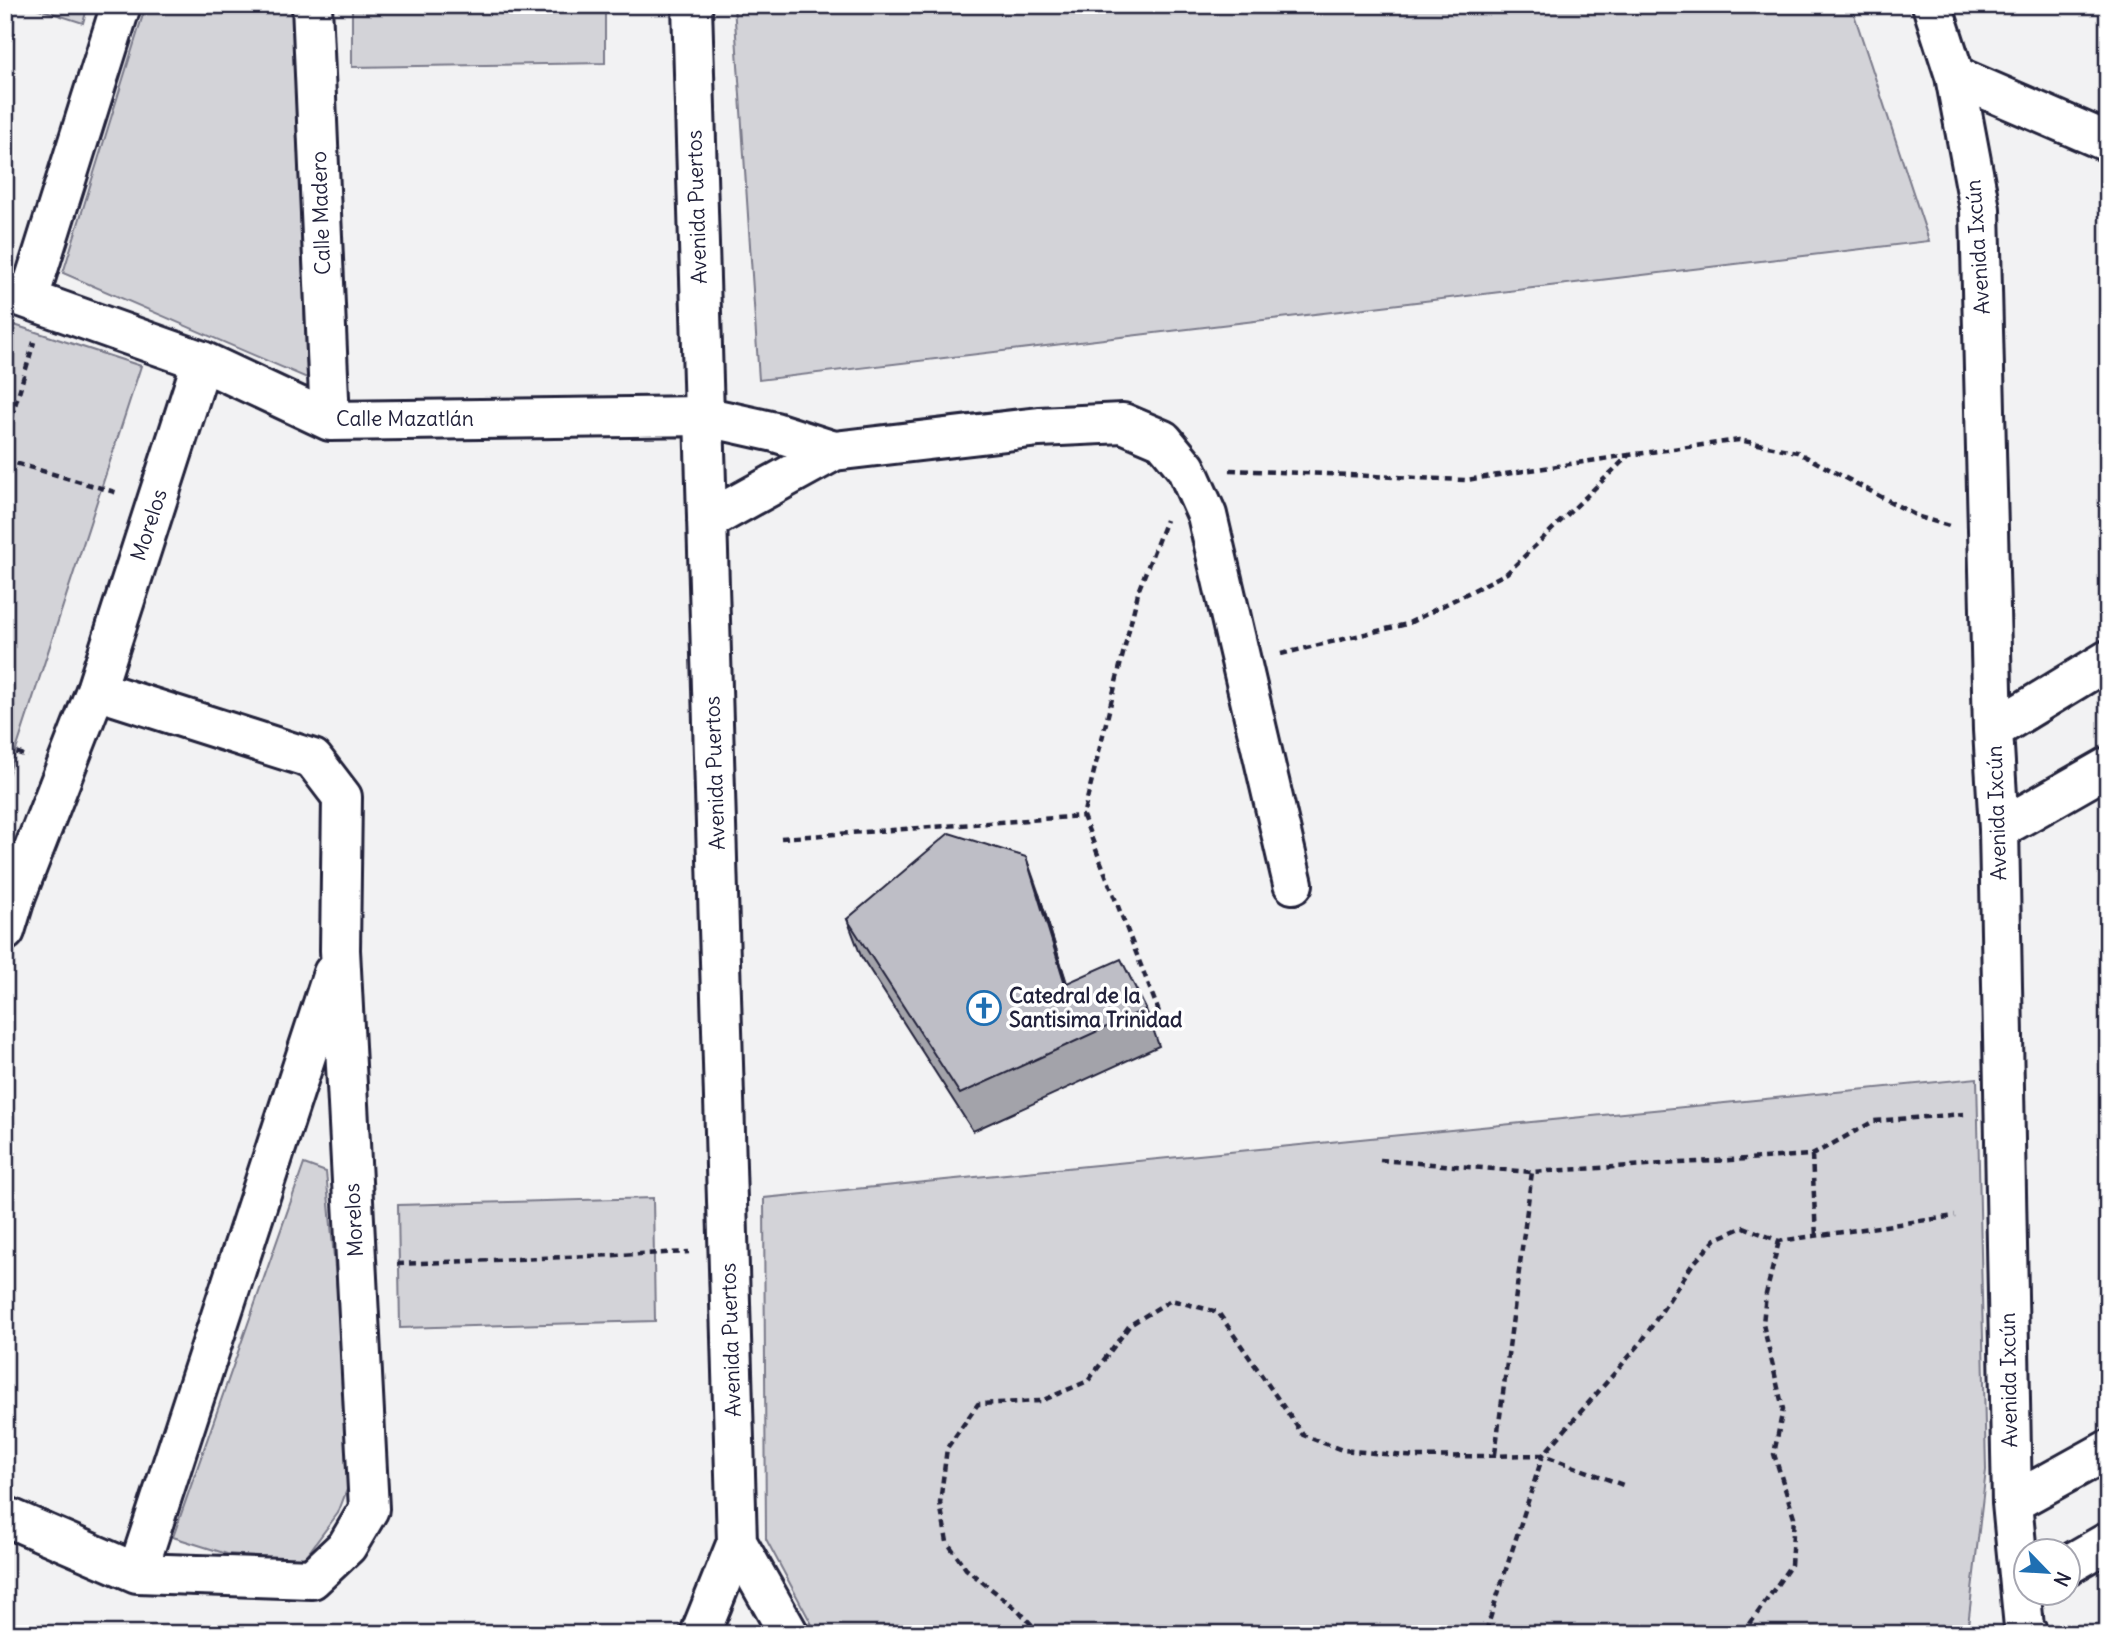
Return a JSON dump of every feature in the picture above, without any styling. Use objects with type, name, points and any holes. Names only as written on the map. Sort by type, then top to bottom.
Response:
[{"type":"street","points":[[27,298],[121,5]]},
{"type":"street","name":"Calle Madero","points":[[312,5],[330,421]]},
{"type":"street","name":"Avenida Puertos","points":[[692,5],[737,1542],[700,1634]]},
{"type":"street","name":"Avenida Ixcún","points":[[1932,5],[1955,76],[1980,209],[1993,730],[1999,829],[2012,1503],[2024,1615]]},
{"type":"street","points":[[1955,76],[2108,142]]},
{"type":"street","name":"Calle Mazatlán","points":[[27,298],[202,361],[330,421],[703,416],[775,432],[834,452]]},
{"type":"street","name":"Morelos","points":[[5,931],[11,894],[96,690],[202,361]]},
{"type":"street","points":[[707,521],[834,452],[1039,427],[1122,424],[1164,440],[1186,468],[1207,515],[1239,664],[1293,884]]},
{"type":"street","points":[[1993,730],[2108,660]]},
{"type":"street","name":"Morelos","points":[[5,1516],[137,1573],[312,1579],[347,1546],[369,1509],[340,950],[342,797],[313,759],[96,690]]},
{"type":"street","points":[[1999,829],[2108,766]]},
{"type":"street","points":[[137,1573],[340,950]]},
{"type":"street","points":[[2012,1503],[2108,1451]]},
{"type":"street","name":"Avenida Puertos","points":[[737,1542],[789,1634]]},
{"type":"street","points":[[2082,1557],[2108,1542]]},
{"type":"path","points":[[5,439],[27,298]]},
{"type":"path","points":[[1159,1012],[1083,817],[1139,589],[1186,468],[1466,480],[1739,440],[1797,452],[1919,517],[1989,537]]},
{"type":"path","points":[[1239,664],[1407,624],[1507,573],[1629,455]]},
{"type":"path","points":[[5,460],[156,504]]},
{"type":"path","points":[[781,838],[1083,817]]},
{"type":"path","points":[[1380,1160],[1532,1172],[1812,1155],[1874,1121],[2004,1110]]},
{"type":"path","points":[[1812,1155],[1816,1237]]},
{"type":"path","points":[[1495,1454],[1532,1172]]},
{"type":"path","points":[[1486,1631],[1543,1455],[1640,1344],[1692,1265],[1716,1239],[1744,1227],[1779,1241],[1955,1216]]},
{"type":"path","points":[[1743,1634],[1791,1565],[1794,1517],[1774,1454],[1783,1409],[1763,1324],[1766,1294],[1779,1241]]},
{"type":"path","points":[[357,1266],[729,1251]]},
{"type":"path","points":[[1040,1634],[1019,1611],[966,1569],[947,1542],[940,1503],[947,1448],[978,1404],[1041,1401],[1088,1381],[1130,1325],[1171,1300],[1218,1312],[1303,1435],[1354,1452],[1417,1457],[1543,1455],[1623,1486]]},
{"type":"shaded area","points":[[27,5],[88,5],[83,23]]},
{"type":"shaded area","points":[[146,5],[292,5],[307,378],[63,273]]},
{"type":"shaded area","points":[[352,5],[605,5],[605,63],[352,67]]},
{"type":"shaded area","points":[[734,5],[1851,5],[1929,241],[759,380]]},
{"type":"shaded area","points":[[5,322],[141,366],[5,784]]},
{"type":"shaded area","points":[[1977,1078],[1986,1470],[1967,1634],[817,1634],[766,1539],[764,1198]]},
{"type":"shaded area","points":[[304,1164],[326,1172],[354,1471],[338,1513],[304,1559],[227,1554],[173,1537]]},
{"type":"shaded area","points":[[653,1198],[655,1321],[400,1328],[398,1205]]},
{"type":"building","name":"Catedral de la Santisima Trinidad","points":[[949,833],[1026,857],[1065,984],[1121,959],[1146,1009],[960,1094],[847,919]]},
{"type":"place","name":"Catedral de la Santisima Trinidad","points":[[984,1008]]}]
